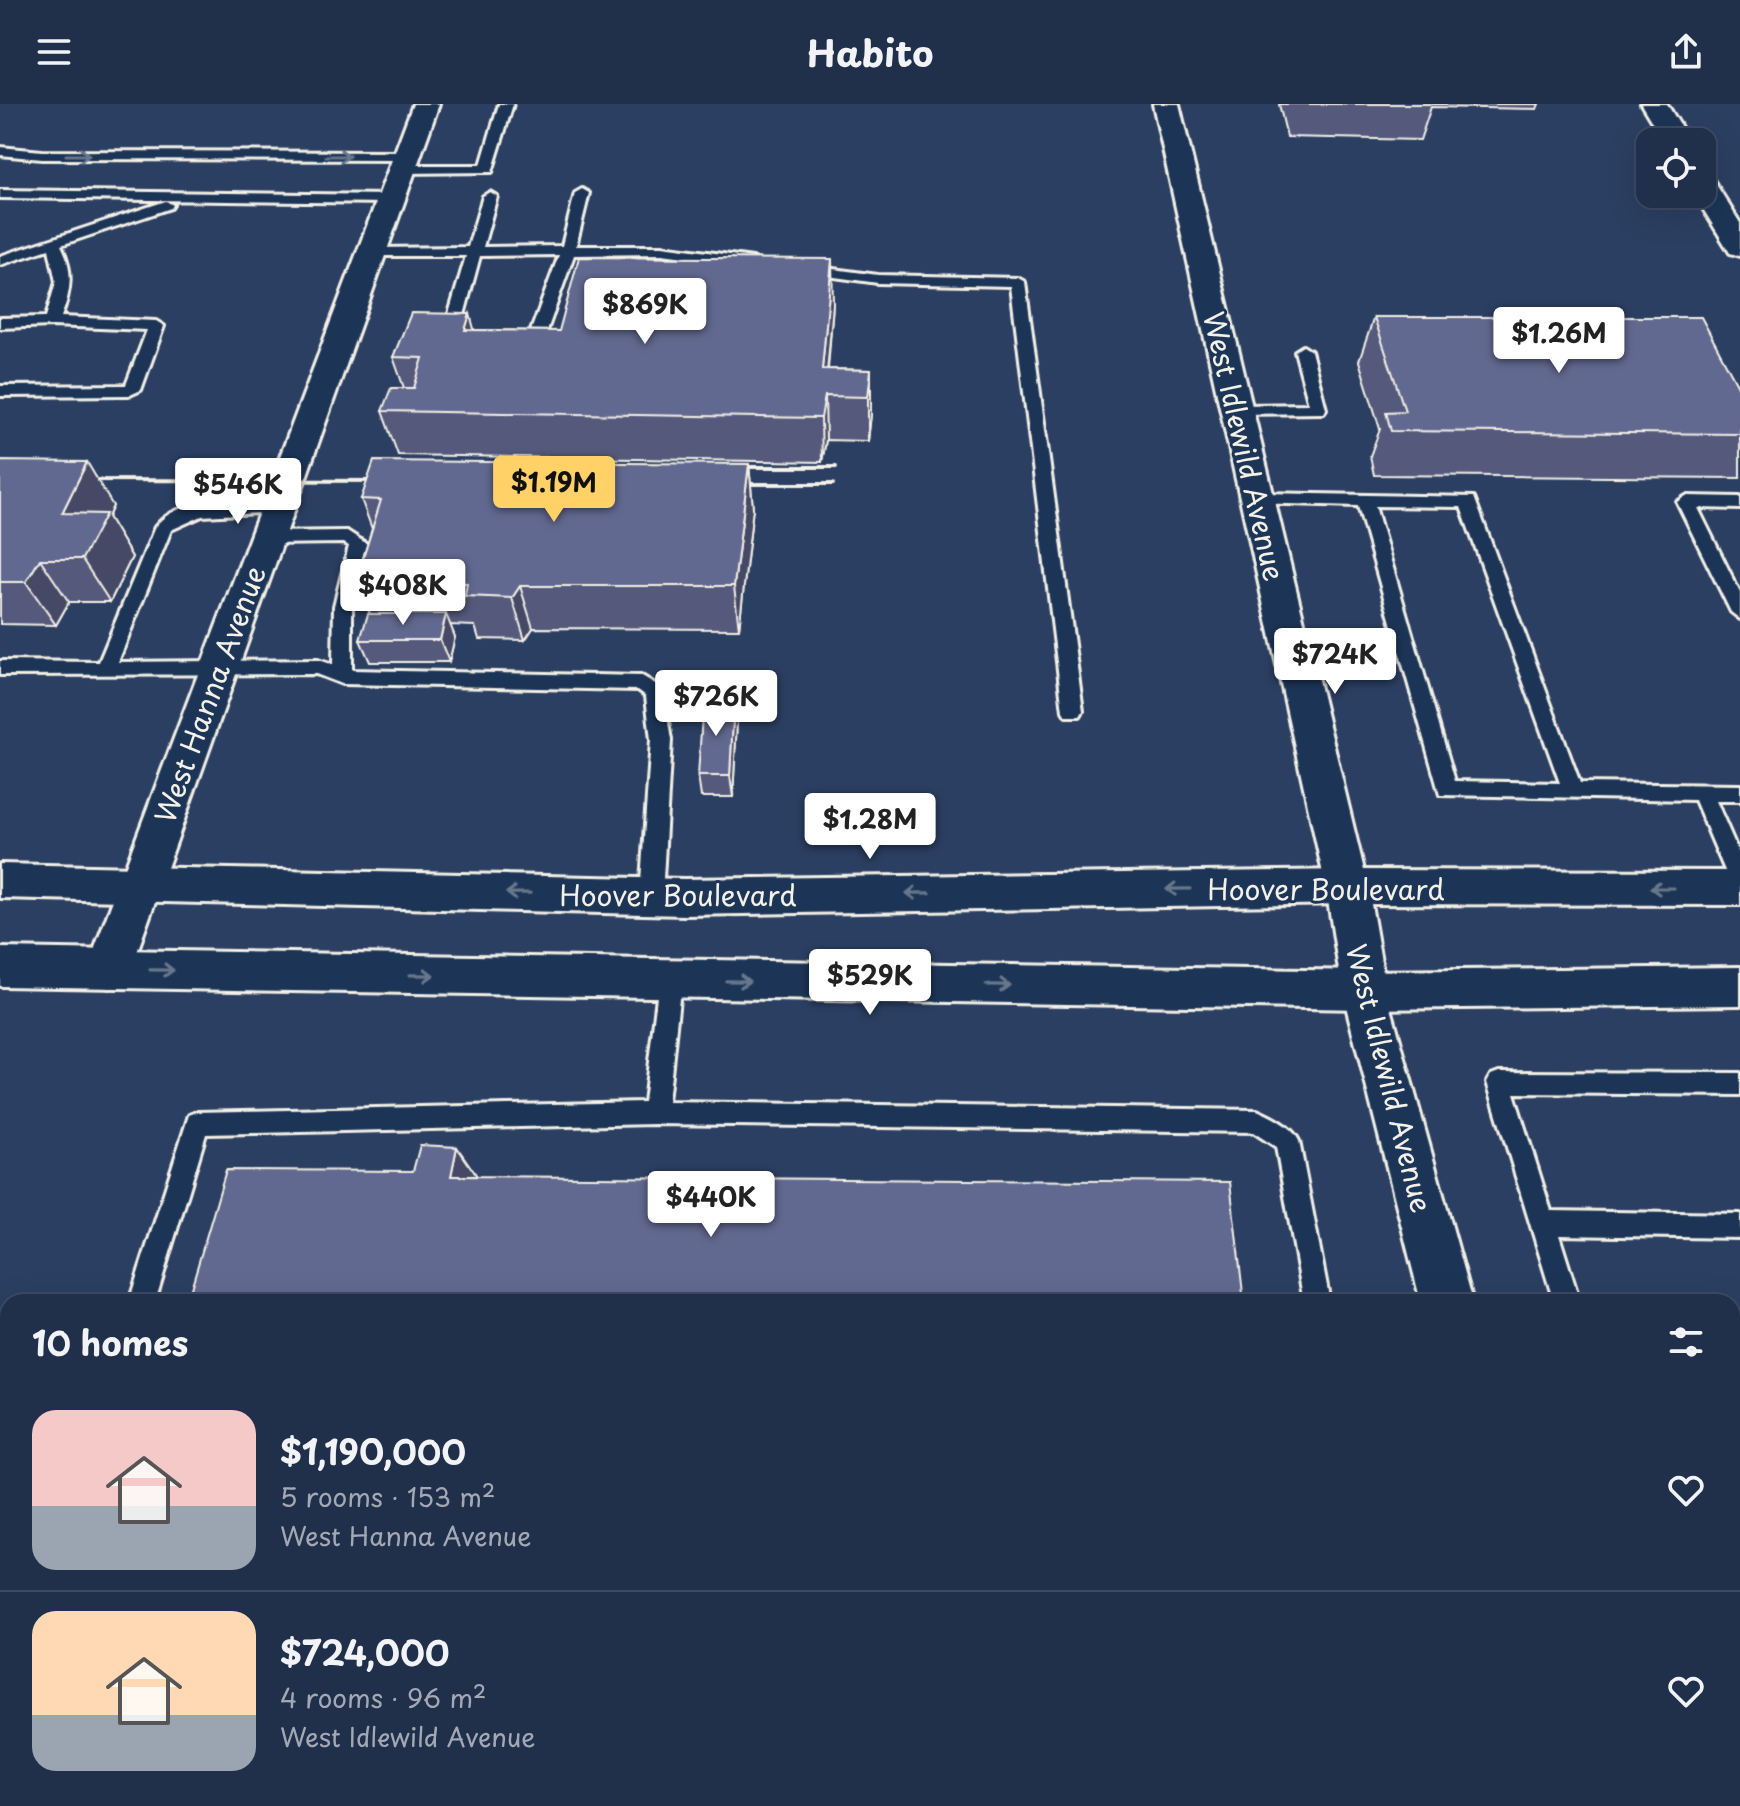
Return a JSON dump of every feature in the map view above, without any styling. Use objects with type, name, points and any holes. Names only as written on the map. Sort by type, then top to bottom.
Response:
[{"type":"street","name":"West Hanna Avenue","points":[[109,969],[426,104]]},
{"type":"street","name":"West Idlewild Avenue","points":[[1166,104],[1347,887],[1364,990],[1445,1294]]},
{"type":"street","points":[[1654,104],[1669,128]]},
{"type":"street","points":[[1716,207],[1740,247]]},
{"type":"street","name":"Hoover Boulevard","points":[[0,881],[651,896],[1347,887],[1740,888]]},
{"type":"street","points":[[0,967],[1364,990],[1740,986]]},
{"type":"lane","points":[[0,194],[186,199],[399,175],[487,169],[506,104]]},
{"type":"lane","points":[[0,151],[399,175]]},
{"type":"lane","points":[[536,339],[568,251],[582,193]]},
{"type":"lane","points":[[449,342],[490,196]]},
{"type":"lane","points":[[0,261],[186,199]]},
{"type":"lane","points":[[52,321],[64,290],[64,262],[53,243]]},
{"type":"lane","points":[[371,252],[662,250],[878,279],[1018,282],[1073,711]]},
{"type":"lane","points":[[0,323],[52,321],[156,326],[135,386],[121,391],[0,391]]},
{"type":"lane","points":[[1237,410],[1318,409],[1303,351]]},
{"type":"lane","points":[[1257,499],[1468,501],[1573,791]]},
{"type":"lane","points":[[1365,500],[1447,789],[1740,793]]},
{"type":"lane","points":[[1740,503],[1686,502],[1740,612]]},
{"type":"lane","points":[[106,669],[164,527],[177,516],[197,511],[347,537],[358,544],[343,606],[342,677]]},
{"type":"lane","points":[[0,668],[218,670],[318,667],[342,677],[642,683],[655,693],[661,740],[651,896]]},
{"type":"lane","points":[[1702,792],[1740,880]]},
{"type":"lane","points":[[655,1113],[670,980]]},
{"type":"lane","points":[[1565,1294],[1499,1082],[1740,1084]]},
{"type":"lane","points":[[144,1294],[197,1123],[655,1113],[1257,1121],[1287,1141],[1316,1294]]},
{"type":"lane","points":[[1543,1223],[1740,1226]]},
{"type":"building","points":[[579,257],[832,259],[822,369],[871,370],[868,397],[825,396],[821,418],[382,411],[391,388],[414,388],[423,358],[393,357],[411,313],[470,314],[465,330],[559,331]]},
{"type":"building","points":[[1374,317],[1701,317],[1740,390],[1740,434],[1391,431],[1386,412],[1405,411]]},
{"type":"building","points":[[0,461],[87,462],[62,513],[106,514],[82,559],[40,559],[26,582],[0,582]]},
{"type":"building","points":[[374,461],[749,464],[734,586],[520,586],[512,598],[465,596],[467,583],[356,581],[381,500],[361,499]]},
{"type":"building","points":[[368,614],[446,614],[440,640],[360,640]]},
{"type":"building","points":[[734,699],[730,776],[698,776],[703,700]]},
{"type":"building","points":[[420,1145],[457,1147],[451,1176],[1230,1182],[1243,1294],[189,1294],[226,1170],[413,1171]]},
{"type":"railway","points":[[728,467],[836,467]]},
{"type":"railway","points":[[77,480],[389,481]]},
{"type":"railway","points":[[729,484],[833,484]]}]
